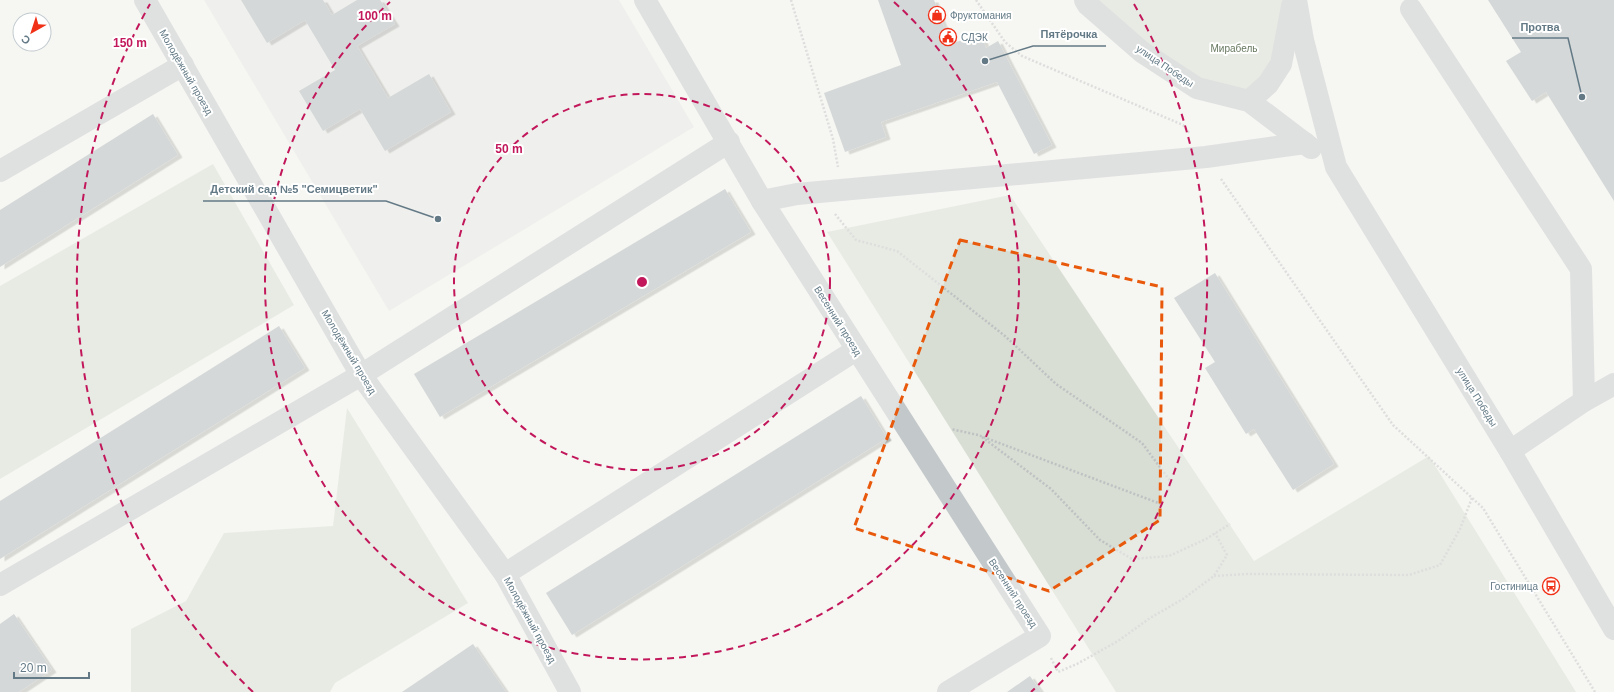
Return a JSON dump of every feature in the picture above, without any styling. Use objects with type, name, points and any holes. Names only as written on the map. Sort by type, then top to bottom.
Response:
[{"type":"street","name":"Молодёжный проезд","points":[[144,0],[183,65],[361,376],[505,574],[570,692]]},
{"type":"street","name":"Весенний проезд","points":[[645,0],[729,142],[762,202],[1040,636]]},
{"type":"street","name":"улица Победы","points":[[1085,0],[1088,5],[1142,52],[1197,88],[1249,101],[1336,167]]},
{"type":"street","points":[[1249,101],[1268,84],[1281,64],[1294,0]]},
{"type":"street","name":"улица Победы","points":[[1294,0],[1336,167],[1510,451],[1614,629]]},
{"type":"street","points":[[1411,9],[1581,269],[1584,401]]},
{"type":"street","points":[[0,171],[183,65]]},
{"type":"street","points":[[0,585],[361,376],[729,142]]},
{"type":"street","points":[[762,202],[797,194],[1206,157],[1305,143]]},
{"type":"street","points":[[505,574],[856,350]]},
{"type":"street","points":[[1510,451],[1584,401],[1614,384]]},
{"type":"street","points":[[948,692],[1040,636]]},
{"type":"path","points":[[791,0],[834,139],[842,190],[835,214],[856,240],[897,251],[1005,336],[1056,384],[1142,443],[1171,482],[1161,504],[978,434],[951,429]]},
{"type":"path","points":[[976,0],[1005,42],[1022,56],[1183,125],[1393,425],[1483,508],[1594,692]]},
{"type":"path","points":[[978,434],[1051,489],[1100,540],[1132,559],[1169,556],[1230,524]]},
{"type":"path","points":[[1214,576],[1246,574],[1409,575],[1440,565],[1460,529],[1472,498]]},
{"type":"path","points":[[1040,636],[1058,672],[1077,664],[1118,641],[1214,576],[1227,555],[1215,533]]},
{"type":"highlighted area","points":[[960,240],[1162,287],[1160,520],[1049,591],[854,528]]},
{"type":"shaded area","points":[[204,0],[619,0],[694,127],[389,311]]},
{"type":"green space","name":"Мирабель","points":[[1085,0],[1293,0],[1281,64],[1249,101],[1197,88]]},
{"type":"green space","points":[[213,164],[294,305],[0,479],[0,286]]},
{"type":"green space","points":[[1010,195],[1254,561],[1429,456],[1576,692],[1116,692],[827,232]]},
{"type":"green space","points":[[347,408],[468,603],[335,683],[330,692],[131,692],[131,629],[186,601],[224,533],[333,526]]},
{"type":"building","points":[[241,0],[323,0],[332,15],[357,0],[380,0],[395,24],[357,46],[388,98],[429,74],[451,112],[385,151],[360,109],[323,131],[299,91],[335,70],[305,20],[267,43]]},
{"type":"building","points":[[878,0],[934,0],[950,44],[981,34],[986,48],[998,41],[1052,145],[1034,154],[997,82],[881,122],[886,137],[845,152],[824,93],[901,65]]},
{"type":"building","points":[[1488,0],[1614,0],[1614,201],[1546,92],[1532,101],[1506,61],[1521,52]]},
{"type":"building","points":[[153,114],[178,155],[0,267],[0,210]]},
{"type":"building","points":[[725,189],[751,232],[440,417],[414,374]]},
{"type":"building","points":[[1215,273],[1334,464],[1293,490],[1254,429],[1246,434],[1205,368],[1215,362],[1174,298]]},
{"type":"building","points":[[279,326],[305,368],[0,559],[0,501]]},
{"type":"building","points":[[861,396],[887,438],[572,635],[546,593]]},
{"type":"building","points":[[14,614],[52,670],[19,692],[0,692],[0,624]]},
{"type":"building","points":[[473,644],[506,692],[402,692]]},
{"type":"building","points":[[1030,676],[1041,692],[1007,692]]},
{"type":"place","name":"Фруктомания","points":[[937,15]]},
{"type":"place","name":"СДЭК","points":[[948,37]]},
{"type":"place","name":"Пятёрочка","points":[[985,61]]},
{"type":"place","name":"Протва","points":[[1582,97]]},
{"type":"place","name":"Детский сад №5 \"Семицветик\"","points":[[438,219]]},
{"type":"place","name":"Гостиница","points":[[1551,586]]}]
